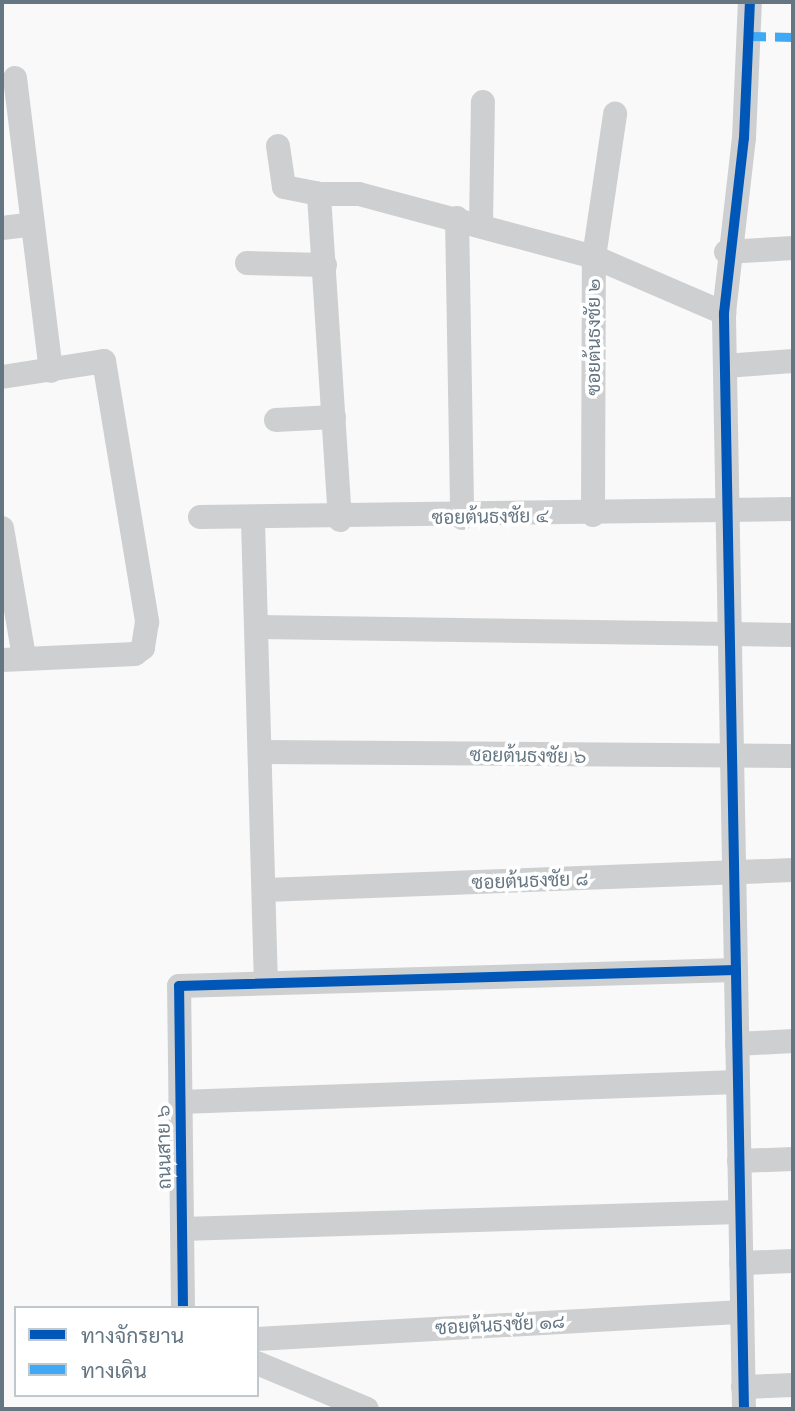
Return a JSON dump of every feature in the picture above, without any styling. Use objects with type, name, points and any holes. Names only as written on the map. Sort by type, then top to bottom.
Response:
[{"type":"street","points":[[750,2],[744,138],[726,252],[724,313],[744,1398],[793,1385]]},
{"type":"street","points":[[15,78],[51,370]]},
{"type":"street","points":[[481,225],[483,102]]},
{"type":"street","points":[[278,146],[284,187],[319,194],[359,194],[457,218],[594,257],[615,114]]},
{"type":"street","points":[[319,194],[340,520]]},
{"type":"street","points":[[457,218],[462,517]]},
{"type":"street","points":[[2,228],[33,224]]},
{"type":"street","points":[[726,252],[793,248]]},
{"type":"street","name":"ซอยต้นธงชัย ๒","points":[[593,515],[594,257],[724,313]]},
{"type":"street","points":[[247,263],[325,265]]},
{"type":"street","points":[[2,377],[104,361],[147,622],[143,648],[135,654],[13,659],[2,528]]},
{"type":"street","points":[[725,366],[793,361]]},
{"type":"street","points":[[276,420],[334,417]]},
{"type":"street","name":"ซอยต้นธงชัย ๔","points":[[200,517],[253,521],[340,520],[728,513],[793,509]]},
{"type":"street","points":[[253,521],[266,890],[266,984],[736,970]]},
{"type":"street","points":[[258,627],[730,639],[793,635]]},
{"type":"street","name":"ซอยต้นธงชัย ๖","points":[[262,752],[732,758],[793,756]]},
{"type":"street","name":"ซอยต้นธงชัย ๘","points":[[266,890],[793,870]]},
{"type":"street","name":"ถนนสาย ๖","points":[[183,1306],[179,986],[266,984]]},
{"type":"street","points":[[737,1044],[793,1041]]},
{"type":"street","points":[[181,1102],[738,1083]]},
{"type":"street","points":[[740,1161],[793,1159]]},
{"type":"street","points":[[182,1230],[740,1212]]},
{"type":"street","points":[[741,1264],[793,1261]]},
{"type":"street","name":"ซอยต้นธงชัย ๑๘","points":[[259,1339],[742,1312]]},
{"type":"street","points":[[259,1364],[367,1409]]},
{"type":"marked path","points":[[748,36],[793,37]]},
{"type":"cycle path","points":[[744,1409],[724,313],[744,138],[750,2]]},
{"type":"cycle path","points":[[183,1306],[179,986],[736,970]]}]
